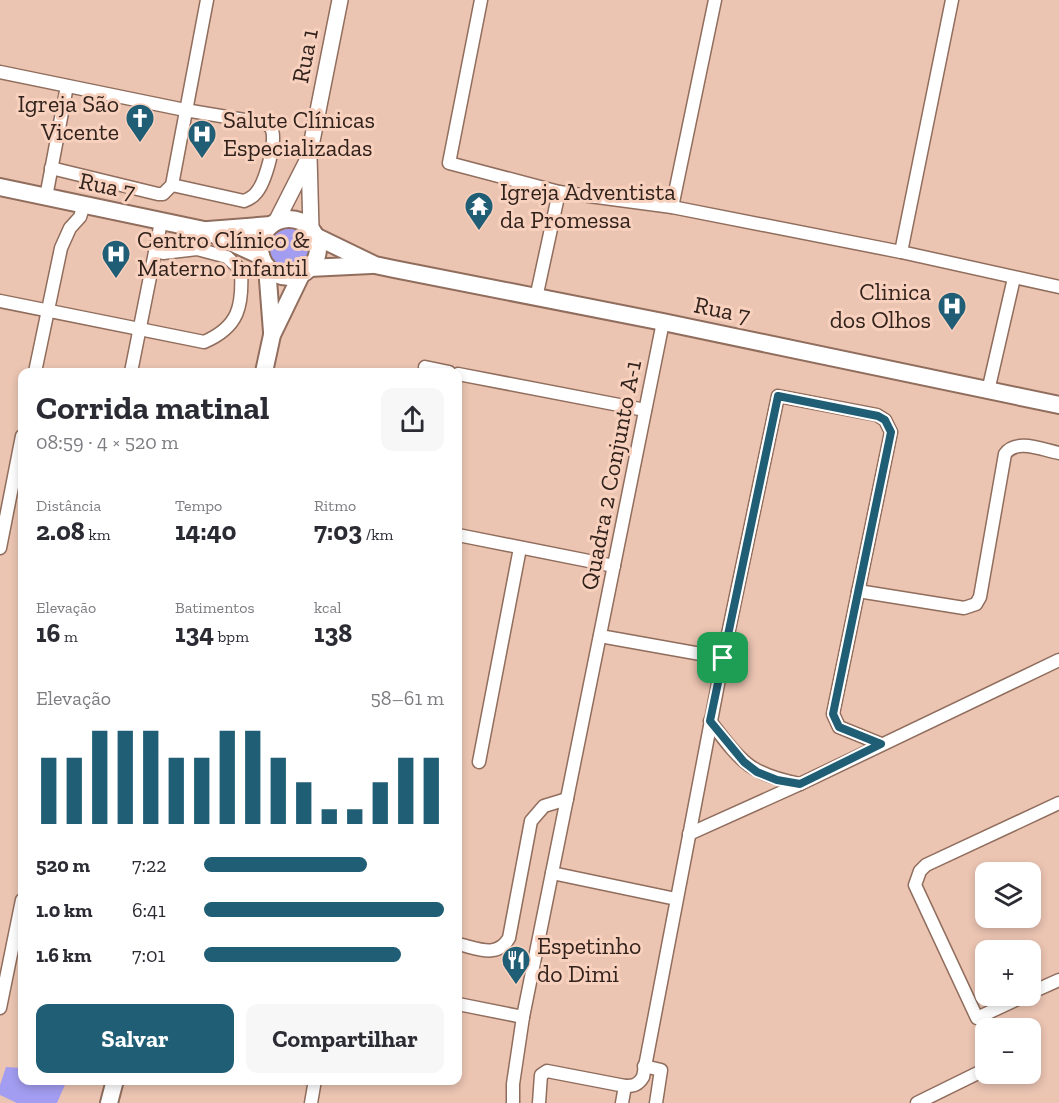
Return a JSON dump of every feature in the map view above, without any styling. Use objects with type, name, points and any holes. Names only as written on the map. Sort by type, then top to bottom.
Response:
[{"type":"main road","name":"Rua 7","points":[[0,187],[204,230],[273,224]]},
{"type":"main road","points":[[265,368],[272,335],[317,253],[313,232],[294,219],[285,219],[273,224],[261,239],[272,335]]},
{"type":"main road","name":"Rua 7","points":[[204,230],[264,262]]},
{"type":"main road","name":"Rua 7","points":[[313,232],[375,265],[663,322],[1059,405]]},
{"type":"main road","points":[[264,262],[284,276],[306,271]]},
{"type":"main road","name":"Rua 7","points":[[306,271],[375,265]]},
{"type":"main road","points":[[109,1103],[114,1085]]},
{"type":"main road","points":[[121,1103],[124,1085]]},
{"type":"street","points":[[51,168],[158,194],[163,194],[172,185],[207,0]]},
{"type":"street","name":"Rua 1","points":[[309,156],[340,0]]},
{"type":"street","points":[[481,0],[449,163],[559,192],[672,207],[901,252],[1059,287]]},
{"type":"street","points":[[672,207],[715,0]]},
{"type":"street","points":[[901,252],[952,0]]},
{"type":"street","points":[[0,72],[269,125],[273,137],[266,174],[258,192],[251,198],[244,201],[172,185]]},
{"type":"street","points":[[46,197],[67,86]]},
{"type":"street","points":[[273,224],[309,156]]},
{"type":"street","points":[[309,156],[313,232]]},
{"type":"street","points":[[536,298],[559,192]]},
{"type":"street","points":[[36,368],[61,248],[70,228],[80,217],[84,205]]},
{"type":"street","points":[[132,368],[161,222]]},
{"type":"street","points":[[0,301],[204,342],[219,335],[233,322],[242,296],[241,270],[227,257],[196,249],[163,254],[155,250]]},
{"type":"street","points":[[988,391],[1014,278]]},
{"type":"street","name":"Quadra 2 Conjunto A-1","points":[[513,1103],[513,1084],[523,1017],[663,322]]},
{"type":"street","points":[[425,367],[430,368]]},
{"type":"street","points":[[462,375],[645,410]]},
{"type":"street","points":[[539,1103],[541,1075],[547,1071],[625,1086],[634,1086],[639,1083],[710,721],[778,396],[878,416],[885,420],[891,432],[833,714],[839,727],[881,744]]},
{"type":"street","points":[[858,591],[964,608],[976,604],[980,597],[1005,454],[1014,446],[1019,445],[1059,453]]},
{"type":"street","points":[[0,548],[18,456]]},
{"type":"street","points":[[462,536],[614,566]]},
{"type":"street","points":[[479,762],[520,548]]},
{"type":"street","points":[[600,636],[723,658]]},
{"type":"street","points":[[689,834],[800,784],[1059,660]]},
{"type":"street","points":[[710,721],[744,762],[757,772],[777,780],[800,784]]},
{"type":"street","points":[[462,945],[487,951],[498,950],[504,946],[512,927],[531,821],[544,806],[567,799]]},
{"type":"street","points":[[1003,1006],[977,1018],[915,885],[920,871],[926,865],[1059,803]]},
{"type":"street","points":[[552,873],[676,899]]},
{"type":"street","points":[[0,1008],[18,920]]},
{"type":"street","points":[[1041,988],[1059,980]]},
{"type":"street","points":[[462,1005],[523,1017]]},
{"type":"street","points":[[644,1066],[662,1070],[656,1103]]},
{"type":"street","points":[[917,1103],[975,1074]]},
{"type":"street","points":[[310,1103],[314,1085]]},
{"type":"street","points":[[622,1103],[625,1086]]},
{"type":"shaded area","points":[[289,224],[306,231],[313,248],[306,265],[289,272],[272,265],[265,248],[272,231]]},
{"type":"shaded area","points":[[6,1067],[18,1068],[18,1085],[65,1085],[57,1103],[17,1103],[0,1095],[0,1085]]},
{"type":"place","name":"Igreja São Vicente","points":[[140,144]]},
{"type":"place","name":"Salute Clínicas Especializadas","points":[[202,160]]},
{"type":"place","name":"Igreja Adventista da Promessa","points":[[479,232]]},
{"type":"place","name":"Centro Clínico & Materno Infantil","points":[[116,280]]},
{"type":"place","name":"Clinica dos Olhos","points":[[952,332]]},
{"type":"place","name":"Espetinho do Dimi","points":[[516,986]]},
{"type":"route","points":[[778,396],[878,416],[885,420],[891,432],[833,714],[839,727],[881,744],[800,784],[777,780],[757,772],[744,762],[710,721],[723,658],[778,396]]}]
